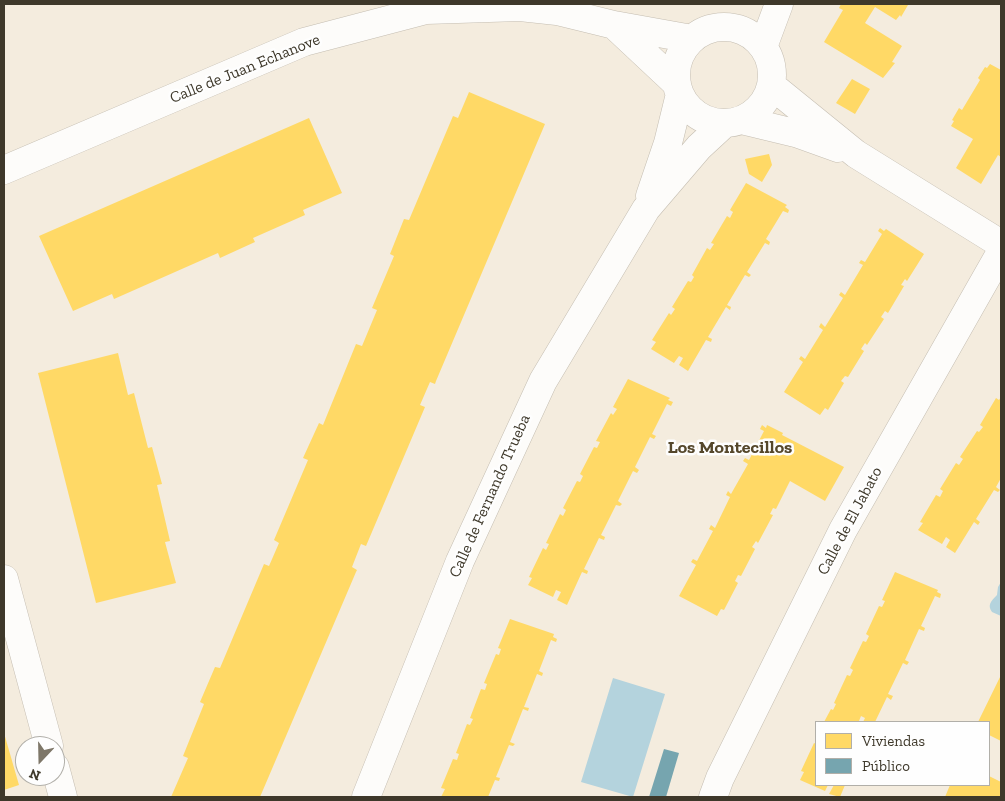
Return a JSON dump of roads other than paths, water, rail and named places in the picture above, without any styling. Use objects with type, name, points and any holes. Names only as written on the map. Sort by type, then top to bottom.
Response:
[{"type":"street","points":[[764,47],[779,4]]},
{"type":"street","name":"Calle de Juan Echanove","points":[[4,170],[304,42],[426,10],[520,6],[557,11],[614,25],[692,39]]},
{"type":"street","name":"Calle de Juan Echanove","points":[[614,25],[679,89]]},
{"type":"street","points":[[733,122],[755,112],[766,100],[771,85],[772,72],[764,47],[745,32],[722,27],[706,30],[692,39],[682,52],[677,68],[679,89],[688,106],[698,116],[711,121],[733,122],[799,134],[856,154]]},
{"type":"street","points":[[771,85],[856,154],[1001,244]]},
{"type":"street","name":"Calle de Fernando Trueba","points":[[646,209],[668,143],[679,89]]},
{"type":"street","name":"Calle de Fernando Trueba","points":[[366,797],[460,561],[543,381],[646,209],[699,147],[733,122]]},
{"type":"street","name":"Calle de El Jabato","points":[[713,797],[720,778],[843,530],[1001,252]]},
{"type":"street","points":[[4,579],[46,736]]},
{"type":"water","points":[[1001,582],[1001,616],[992,612],[990,605],[997,595]]},
{"type":"water","points":[[613,678],[665,694],[633,797],[581,782]]},
{"type":"district","name":"Los Montecillos","points":[[730,448]]}]
